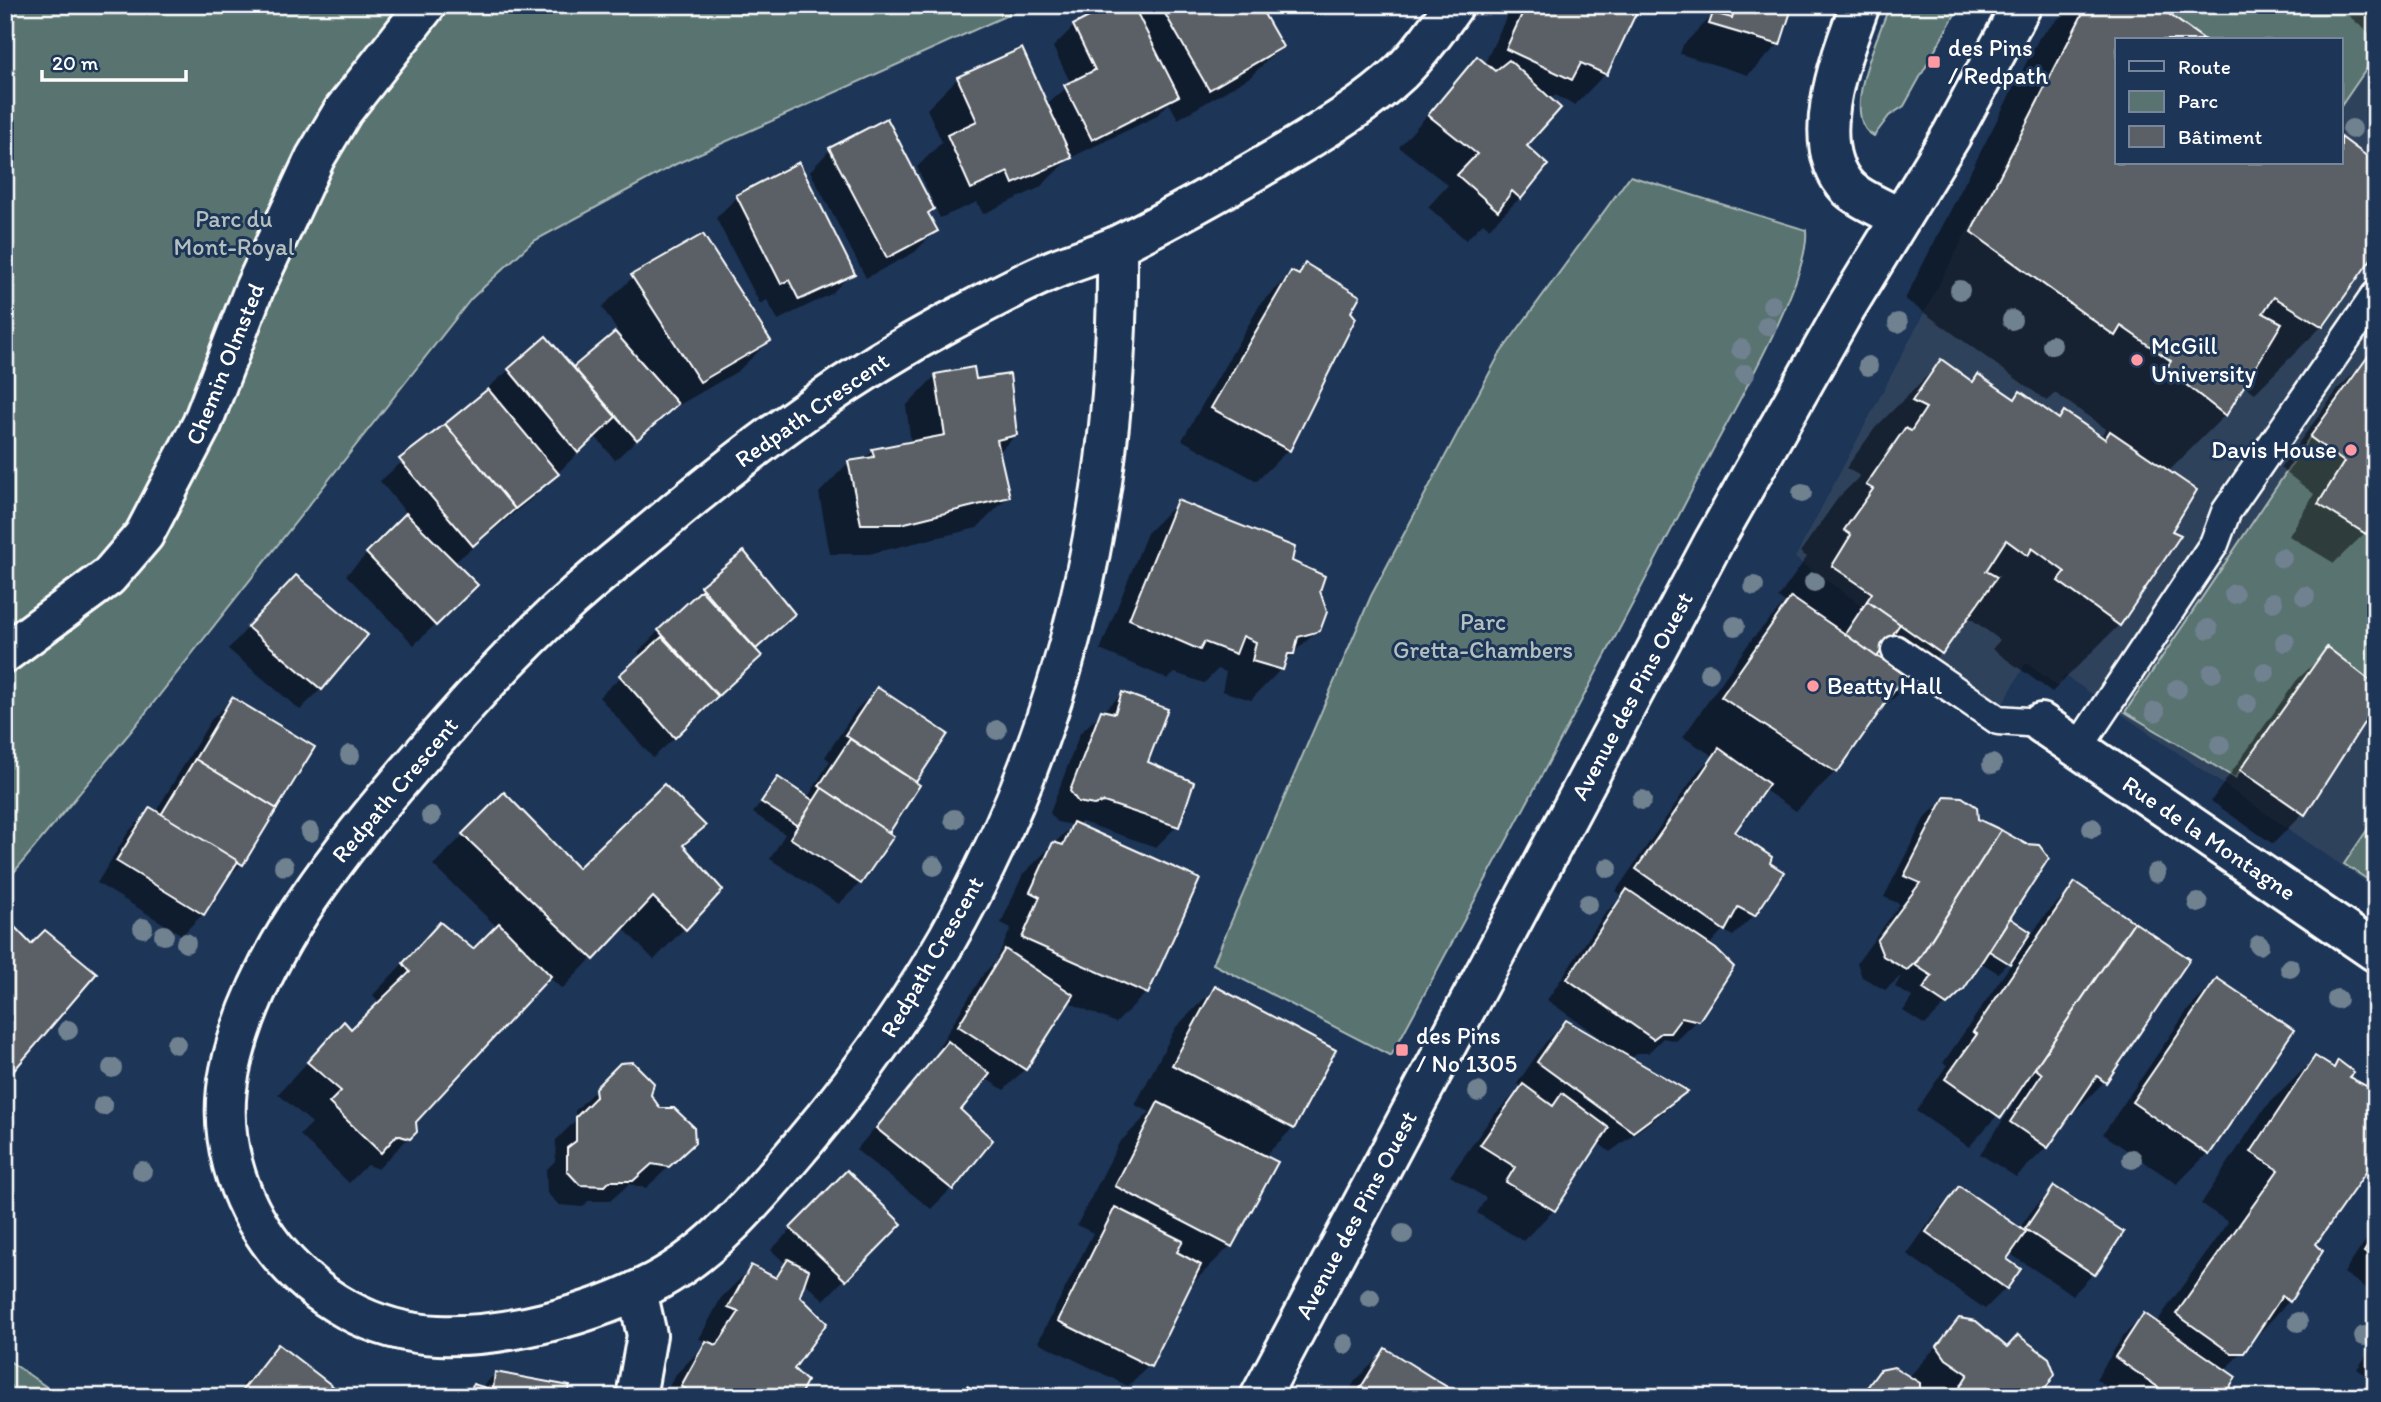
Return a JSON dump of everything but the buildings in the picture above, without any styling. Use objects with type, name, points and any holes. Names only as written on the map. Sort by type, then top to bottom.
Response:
[{"type":"street","name":"Chemin Olmsted","points":[[5,653],[108,578],[144,535],[202,424],[254,289],[315,158],[343,111],[426,5]]},
{"type":"street","name":"Redpath Crescent","points":[[1117,246],[1118,331],[1110,439],[1093,548],[1079,612],[1051,710],[1003,827],[935,958],[882,1042],[848,1088],[771,1180],[712,1241],[684,1264],[637,1291],[562,1317],[484,1333],[439,1336],[370,1321],[320,1292],[295,1271],[267,1239],[246,1202],[232,1165],[225,1123],[228,1082],[237,1044],[253,1003],[291,928],[347,845],[475,696],[575,596],[759,443],[846,383],[917,340],[1049,271],[1117,246],[1267,164],[1350,113],[1407,66],[1454,5]]},
{"type":"street","points":[[1860,5],[1835,82],[1829,124],[1831,155],[1841,178],[1851,190],[1900,218]]},
{"type":"street","name":"Avenue des Pins Ouest","points":[[1260,1397],[1714,541],[1900,218],[1951,136],[2022,5]]},
{"type":"street","name":"Rue de la Montagne","points":[[2041,723],[2376,953]]},
{"type":"street","points":[[636,1397],[646,1335],[637,1291]]},
{"type":"lane","points":[[2078,748],[2214,544],[2226,512],[2376,295]]},
{"type":"lane","points":[[1896,650],[1998,720],[2041,723]]},
{"type":"shaded area","name":"McGill University","points":[[2086,5],[2376,5],[2376,889],[2064,675],[2059,687],[2026,663],[2003,704],[1896,630],[1900,624],[1864,607],[1795,558]]},
{"type":"green space","name":"Parc du Mont-Royal","points":[[5,5],[1006,5],[1010,14],[676,164],[532,242],[471,299],[132,730],[5,883]]},
{"type":"green space","points":[[1890,5],[1960,5],[1904,106],[1889,116],[1874,136],[1864,127],[1860,112],[1861,94],[1871,54]]},
{"type":"green space","points":[[2156,5],[2376,5],[2376,55],[2342,105],[2342,38],[2202,38]]},
{"type":"green space","name":"Parc Gretta-Chambers","points":[[1630,176],[1806,230],[1804,252],[1796,279],[1769,344],[1391,1056],[1213,964],[1371,596],[1499,355]]},
{"type":"green space","points":[[2310,437],[2344,462],[2319,504],[2376,515],[2376,685],[2327,648],[2235,778],[2125,712]]},
{"type":"green space","points":[[2376,817],[2376,885],[2344,864]]},
{"type":"green space","points":[[5,1358],[61,1397],[5,1397]]},
{"type":"place","name":"des Pins / Redpath","points":[[1934,62]]},
{"type":"place","name":"McGill University","points":[[2137,360]]},
{"type":"place","name":"Davis House","points":[[2351,450]]},
{"type":"place","name":"Beatty Hall","points":[[1813,686]]},
{"type":"place","name":"des Pins / No 1305","points":[[1402,1050]]}]
